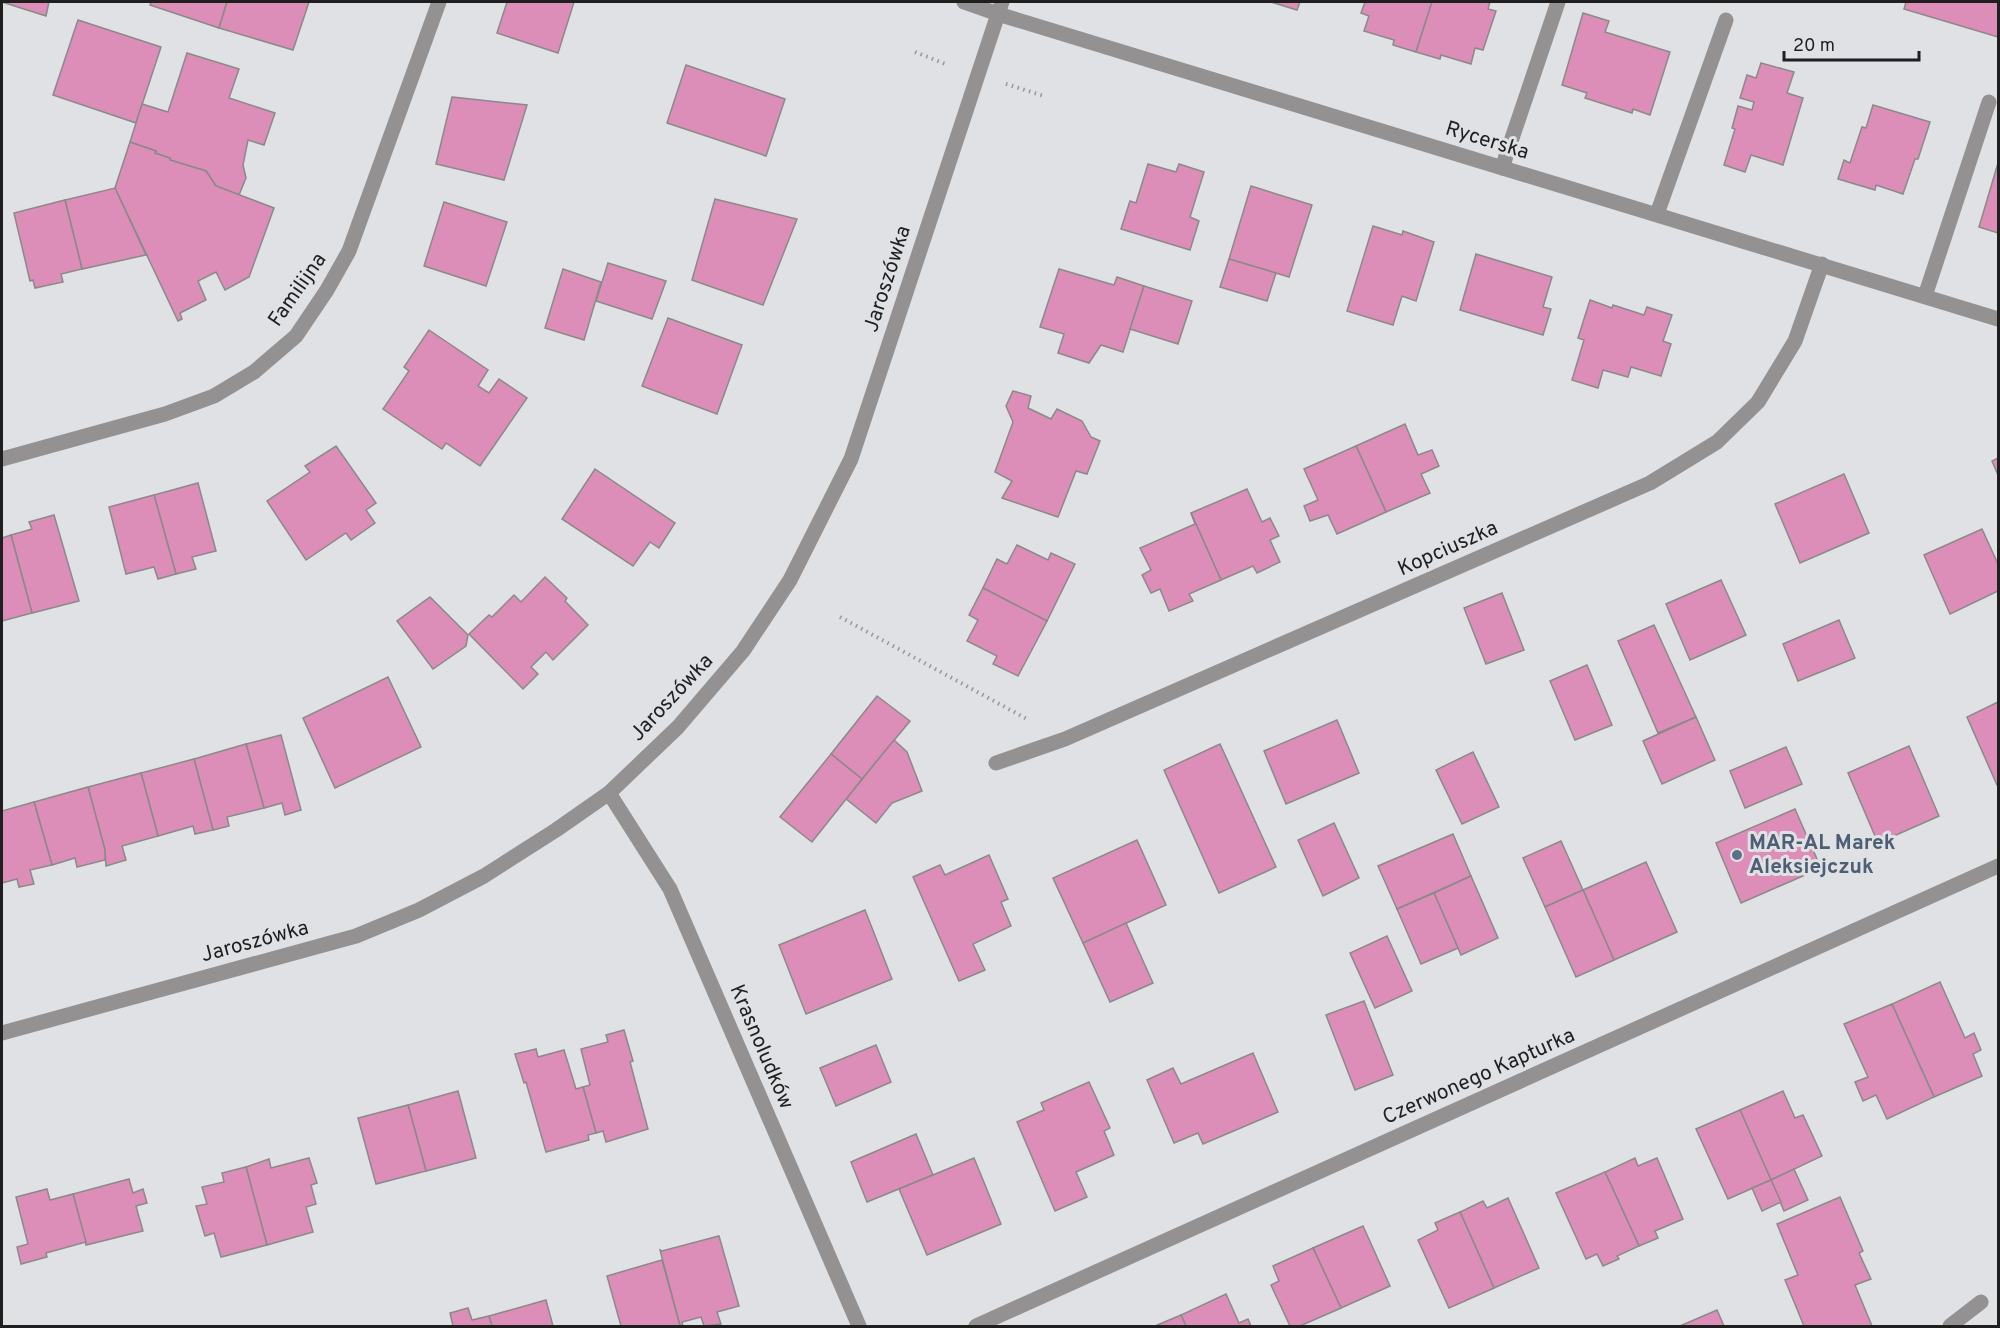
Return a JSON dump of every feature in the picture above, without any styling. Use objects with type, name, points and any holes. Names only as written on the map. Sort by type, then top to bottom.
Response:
[{"type":"street","name":"Familijna","points":[[2,459],[165,414],[214,396],[254,372],[296,336],[349,252],[439,2]]},
{"type":"street","name":"Rycerska","points":[[964,2],[1000,8],[1502,168],[1822,264],[1998,320]]},
{"type":"street","points":[[1502,168],[1558,2]]},
{"type":"street","name":"Jaroszówka","points":[[2,1033],[356,936],[419,909],[484,876],[609,794],[678,727],[743,651],[790,580],[850,459],[1000,8]]},
{"type":"street","points":[[1658,214],[1725,20]]},
{"type":"street","points":[[1925,296],[1989,102]]},
{"type":"street","name":"Kopciuszka","points":[[996,763],[1065,739],[1650,483],[1717,442],[1758,402],[1795,341],[1822,264]]},
{"type":"street","name":"Krasnoludków","points":[[609,794],[670,889],[859,1326]]},
{"type":"street","name":"Czerwonego Kapturka","points":[[976,1326],[1998,866]]},
{"type":"street","points":[[1950,1326],[1981,1302]]},
{"type":"path","points":[[840,617],[1065,739]]},
{"type":"building","points":[[2,2],[49,2],[46,16]]},
{"type":"building","points":[[151,2],[227,2],[219,28],[150,5]]},
{"type":"building","points":[[227,2],[309,2],[293,50],[219,28]]},
{"type":"building","points":[[507,2],[574,2],[558,53],[497,33]]},
{"type":"building","points":[[1271,2],[1300,2],[1297,10]]},
{"type":"building","points":[[1365,2],[1432,2],[1416,52],[1393,45],[1394,40],[1364,31],[1369,16],[1361,13]]},
{"type":"building","points":[[1432,2],[1490,2],[1488,9],[1496,11],[1483,50],[1475,48],[1471,64],[1441,55],[1440,59],[1416,52]]},
{"type":"building","points":[[1906,2],[1998,2],[1998,37],[1904,9]]},
{"type":"building","points":[[1583,13],[1609,21],[1605,32],[1670,52],[1650,115],[1633,109],[1632,113],[1585,98],[1587,93],[1562,85]]},
{"type":"building","points":[[78,20],[161,47],[136,123],[53,95]]},
{"type":"building","points":[[187,53],[239,69],[229,98],[275,113],[264,145],[248,140],[243,165],[246,178],[239,195],[216,186],[206,171],[170,160],[170,158],[155,153],[156,151],[130,142],[142,104],[168,112]]},
{"type":"building","points":[[1761,63],[1794,72],[1787,93],[1803,98],[1783,165],[1751,155],[1745,172],[1724,165],[1735,129],[1732,128],[1738,106],[1752,110],[1754,102],[1740,98],[1747,75],[1756,78]]},
{"type":"building","points":[[686,65],[785,99],[766,156],[667,123]]},
{"type":"building","points":[[452,97],[527,105],[504,180],[436,164]]},
{"type":"building","points":[[1873,105],[1930,122],[1903,194],[1876,185],[1875,190],[1838,179],[1844,160],[1850,163],[1862,127],[1866,128]]},
{"type":"building","points":[[130,142],[156,151],[155,153],[170,158],[170,160],[206,171],[216,186],[274,208],[249,277],[225,290],[216,272],[198,281],[206,300],[180,313],[182,319],[178,321],[115,188]]},
{"type":"building","points":[[1998,163],[1998,233],[1979,227]]},
{"type":"building","points":[[1148,164],[1176,172],[1179,164],[1204,172],[1190,217],[1199,221],[1190,250],[1121,229],[1130,201],[1136,203]]},
{"type":"building","points":[[1251,186],[1312,205],[1289,277],[1229,259]]},
{"type":"building","points":[[115,188],[146,255],[82,269],[65,200]]},
{"type":"building","points":[[715,199],[797,219],[763,305],[692,280]]},
{"type":"building","points":[[65,200],[82,269],[61,274],[63,282],[35,288],[33,280],[30,281],[14,213]]},
{"type":"building","points":[[444,202],[507,222],[486,286],[424,266]]},
{"type":"building","points":[[1373,226],[1402,235],[1403,231],[1434,242],[1416,301],[1402,296],[1393,325],[1347,311]]},
{"type":"building","points":[[1476,254],[1552,277],[1543,307],[1551,309],[1543,335],[1460,310]]},
{"type":"building","points":[[1229,259],[1276,273],[1267,301],[1220,287]]},
{"type":"building","points":[[608,263],[666,281],[652,319],[596,301]]},
{"type":"building","points":[[563,269],[601,282],[584,340],[545,328]]},
{"type":"building","points":[[1059,269],[1114,285],[1117,277],[1144,286],[1123,352],[1101,345],[1089,363],[1058,353],[1064,334],[1040,327]]},
{"type":"building","points":[[1144,286],[1192,301],[1178,344],[1130,329]]},
{"type":"building","points":[[1590,300],[1612,308],[1613,305],[1644,315],[1647,307],[1672,315],[1663,341],[1671,344],[1661,376],[1631,367],[1628,377],[1603,370],[1598,388],[1572,380],[1584,340],[1578,338]]},
{"type":"building","points":[[668,318],[742,345],[717,414],[642,386]]},
{"type":"building","points":[[429,330],[488,370],[478,386],[489,393],[499,379],[527,398],[480,466],[446,443],[442,449],[383,409],[409,371],[404,367]]},
{"type":"building","points":[[1013,391],[1031,396],[1028,408],[1051,419],[1057,409],[1082,421],[1091,437],[1100,441],[1087,474],[1076,471],[1058,517],[1002,498],[1012,481],[995,472],[1013,422],[1006,406]]},
{"type":"building","points":[[1405,424],[1418,455],[1432,450],[1439,466],[1421,474],[1430,493],[1386,512],[1356,446]]},
{"type":"building","points":[[336,446],[376,503],[366,510],[375,523],[351,540],[346,533],[306,560],[267,501],[310,472],[305,466]]},
{"type":"building","points":[[1356,446],[1386,512],[1337,534],[1328,515],[1310,521],[1304,506],[1318,500],[1304,469]]},
{"type":"building","points":[[1998,458],[1998,475],[1992,461]]},
{"type":"building","points":[[595,469],[675,523],[659,548],[650,542],[633,566],[562,519]]},
{"type":"building","points":[[1844,474],[1869,533],[1800,563],[1775,504]]},
{"type":"building","points":[[198,483],[216,551],[192,557],[196,569],[176,574],[154,495]]},
{"type":"building","points":[[1247,489],[1262,522],[1270,518],[1279,536],[1270,540],[1280,562],[1257,573],[1253,566],[1221,580],[1191,513]]},
{"type":"building","points":[[154,495],[176,574],[158,579],[154,567],[126,574],[109,507]]},
{"type":"building","points":[[1191,513],[1221,580],[1189,594],[1193,601],[1169,611],[1160,589],[1151,593],[1142,575],[1151,570],[1140,548],[1195,524]]},
{"type":"building","points":[[54,515],[79,601],[32,613],[11,535],[32,529],[29,522]]},
{"type":"building","points":[[1982,529],[1998,564],[1998,591],[1950,614],[1924,555]]},
{"type":"building","points":[[11,535],[32,613],[2,621],[2,538]]},
{"type":"building","points":[[1017,545],[1048,560],[1051,553],[1075,564],[1047,621],[983,588],[997,559],[1007,564]]},
{"type":"building","points":[[545,577],[567,598],[565,601],[588,625],[553,660],[546,652],[531,667],[538,674],[523,689],[469,634],[489,615],[492,617],[514,595],[521,602]]},
{"type":"building","points":[[1721,580],[1746,635],[1690,660],[1666,604]]},
{"type":"building","points":[[983,588],[1047,621],[1018,676],[993,664],[997,656],[967,641],[978,620],[969,615]]},
{"type":"building","points":[[1502,593],[1524,650],[1486,664],[1464,608]]},
{"type":"building","points":[[430,597],[468,635],[466,646],[433,669],[397,621]]},
{"type":"building","points":[[1839,620],[1855,658],[1798,681],[1783,644]]},
{"type":"building","points":[[1654,625],[1696,717],[1658,733],[1618,641]]},
{"type":"building","points":[[1587,665],[1612,725],[1575,740],[1550,681]]},
{"type":"building","points":[[388,677],[421,747],[335,788],[303,718]]},
{"type":"building","points":[[877,696],[910,721],[862,779],[831,754]]},
{"type":"building","points":[[1998,702],[1998,784],[1997,785],[1967,717]]},
{"type":"building","points":[[1696,717],[1715,760],[1662,784],[1643,741]]},
{"type":"building","points":[[1337,720],[1359,773],[1286,804],[1264,751]]},
{"type":"building","points":[[281,735],[301,810],[285,815],[282,803],[264,808],[246,744]]},
{"type":"building","points":[[894,740],[907,752],[922,791],[892,803],[876,823],[846,799]]},
{"type":"building","points":[[246,744],[264,808],[227,817],[229,826],[213,830],[194,759]]},
{"type":"building","points":[[1220,744],[1276,867],[1219,893],[1164,770]]},
{"type":"building","points":[[1909,746],[1939,816],[1878,843],[1848,773]]},
{"type":"building","points":[[1786,747],[1802,784],[1745,808],[1730,771]]},
{"type":"building","points":[[1473,752],[1499,807],[1462,824],[1436,770]]},
{"type":"building","points":[[831,754],[862,779],[812,842],[780,817]]},
{"type":"building","points":[[194,759],[213,830],[195,834],[193,826],[158,836],[141,773]]},
{"type":"building","points":[[141,773],[158,836],[122,846],[126,860],[106,866],[105,850],[88,787]]},
{"type":"building","points":[[88,787],[105,850],[105,860],[77,867],[75,858],[52,865],[34,802]]},
{"type":"building","points":[[34,802],[52,865],[30,870],[34,884],[19,887],[17,879],[2,883],[2,811]]},
{"type":"building","points":[[1795,809],[1821,868],[1741,903],[1716,843]]},
{"type":"building","points":[[1334,823],[1359,878],[1323,896],[1298,840]]},
{"type":"building","points":[[1453,834],[1471,876],[1397,909],[1378,866]]},
{"type":"building","points":[[1137,840],[1166,905],[1083,943],[1053,878]]},
{"type":"building","points":[[1561,841],[1583,890],[1545,907],[1523,858]]},
{"type":"building","points":[[989,855],[1008,899],[1001,902],[1011,926],[973,944],[985,970],[959,981],[913,877],[940,865],[945,875]]},
{"type":"building","points":[[1646,862],[1677,932],[1614,960],[1583,890]]},
{"type":"building","points":[[1471,876],[1498,938],[1461,955],[1434,893]]},
{"type":"building","points":[[1583,890],[1614,960],[1576,977],[1545,907]]},
{"type":"building","points":[[1434,893],[1458,948],[1421,964],[1397,909]]},
{"type":"building","points":[[865,910],[892,979],[806,1014],[779,945]]},
{"type":"building","points":[[1126,923],[1153,983],[1110,1002],[1083,943]]},
{"type":"building","points":[[1387,936],[1412,991],[1375,1008],[1350,953]]},
{"type":"building","points":[[1940,982],[1965,1038],[1974,1033],[1981,1050],[1973,1054],[1982,1076],[1934,1097],[1892,1004]]},
{"type":"building","points":[[1364,1001],[1393,1075],[1355,1090],[1326,1015]]},
{"type":"building","points":[[1892,1004],[1934,1097],[1887,1119],[1876,1095],[1863,1101],[1855,1082],[1868,1077],[1844,1024]]},
{"type":"building","points":[[624,1030],[648,1129],[606,1142],[603,1131],[596,1133],[583,1087],[590,1085],[581,1049],[608,1042],[606,1035]]},
{"type":"building","points":[[876,1045],[891,1082],[836,1106],[820,1068]]},
{"type":"building","points":[[536,1049],[538,1057],[564,1050],[576,1089],[583,1087],[596,1133],[588,1135],[589,1140],[546,1152],[526,1082],[524,1083],[515,1054]]},
{"type":"building","points":[[1253,1053],[1278,1112],[1203,1144],[1198,1133],[1174,1143],[1147,1080],[1173,1068],[1181,1084]]},
{"type":"building","points":[[1089,1082],[1110,1128],[1104,1131],[1114,1155],[1076,1172],[1087,1197],[1055,1211],[1017,1122],[1044,1110],[1041,1103]]},
{"type":"building","points":[[458,1091],[476,1158],[426,1171],[408,1105]]},
{"type":"building","points":[[1783,1091],[1795,1118],[1803,1115],[1822,1156],[1771,1180],[1740,1110]]},
{"type":"building","points":[[408,1105],[426,1171],[376,1184],[358,1118]]},
{"type":"building","points":[[1740,1110],[1771,1180],[1728,1199],[1696,1129]]},
{"type":"building","points":[[916,1134],[933,1175],[867,1202],[851,1162]]},
{"type":"building","points":[[309,1158],[317,1183],[311,1185],[316,1204],[306,1207],[313,1232],[267,1245],[246,1167],[269,1159],[271,1168]]},
{"type":"building","points":[[974,1158],[1001,1224],[927,1255],[899,1189]]},
{"type":"building","points":[[1635,1158],[1638,1166],[1657,1158],[1683,1219],[1655,1231],[1658,1238],[1639,1246],[1605,1172]]},
{"type":"building","points":[[246,1167],[267,1245],[221,1257],[214,1233],[205,1236],[196,1206],[207,1204],[202,1187],[224,1182],[222,1173]]},
{"type":"building","points":[[1794,1169],[1808,1200],[1784,1211],[1771,1180]]},
{"type":"building","points":[[1605,1172],[1639,1246],[1617,1256],[1619,1259],[1603,1266],[1597,1254],[1586,1259],[1556,1193]]},
{"type":"building","points":[[129,1179],[133,1193],[143,1189],[147,1203],[136,1206],[143,1231],[86,1245],[73,1194]]},
{"type":"building","points":[[1771,1180],[1781,1202],[1762,1211],[1752,1188]]},
{"type":"building","points":[[47,1189],[50,1200],[73,1194],[86,1242],[46,1253],[47,1257],[21,1264],[17,1247],[28,1244],[16,1197]]},
{"type":"building","points":[[1840,1197],[1863,1251],[1859,1253],[1871,1279],[1855,1285],[1872,1326],[1804,1326],[1785,1280],[1798,1275],[1777,1224]]},
{"type":"building","points":[[1508,1198],[1539,1268],[1494,1288],[1460,1212],[1483,1201],[1487,1208]]},
{"type":"building","points":[[1460,1212],[1494,1288],[1449,1308],[1418,1240],[1438,1230],[1435,1223]]},
{"type":"building","points":[[1363,1226],[1390,1286],[1341,1308],[1313,1248]]},
{"type":"building","points":[[719,1236],[739,1306],[717,1312],[721,1324],[704,1326],[701,1317],[682,1322],[683,1326],[680,1326],[660,1250]]},
{"type":"building","points":[[1313,1248],[1341,1308],[1300,1326],[1290,1326],[1271,1285],[1279,1281],[1273,1266]]},
{"type":"building","points":[[662,1260],[680,1326],[621,1326],[607,1276]]},
{"type":"building","points":[[1226,1294],[1239,1323],[1248,1319],[1251,1326],[1186,1326],[1181,1315]]},
{"type":"building","points":[[546,1300],[553,1326],[492,1326],[489,1316]]},
{"type":"building","points":[[468,1308],[472,1320],[489,1316],[492,1326],[453,1326],[450,1313]]},
{"type":"building","points":[[1717,1310],[1724,1326],[1680,1326]]},
{"type":"building","points":[[1181,1315],[1186,1326],[1155,1326]]},
{"type":"place","name":"MAR-AL Marek Aleksiejczuk","points":[[1737,855]]}]
